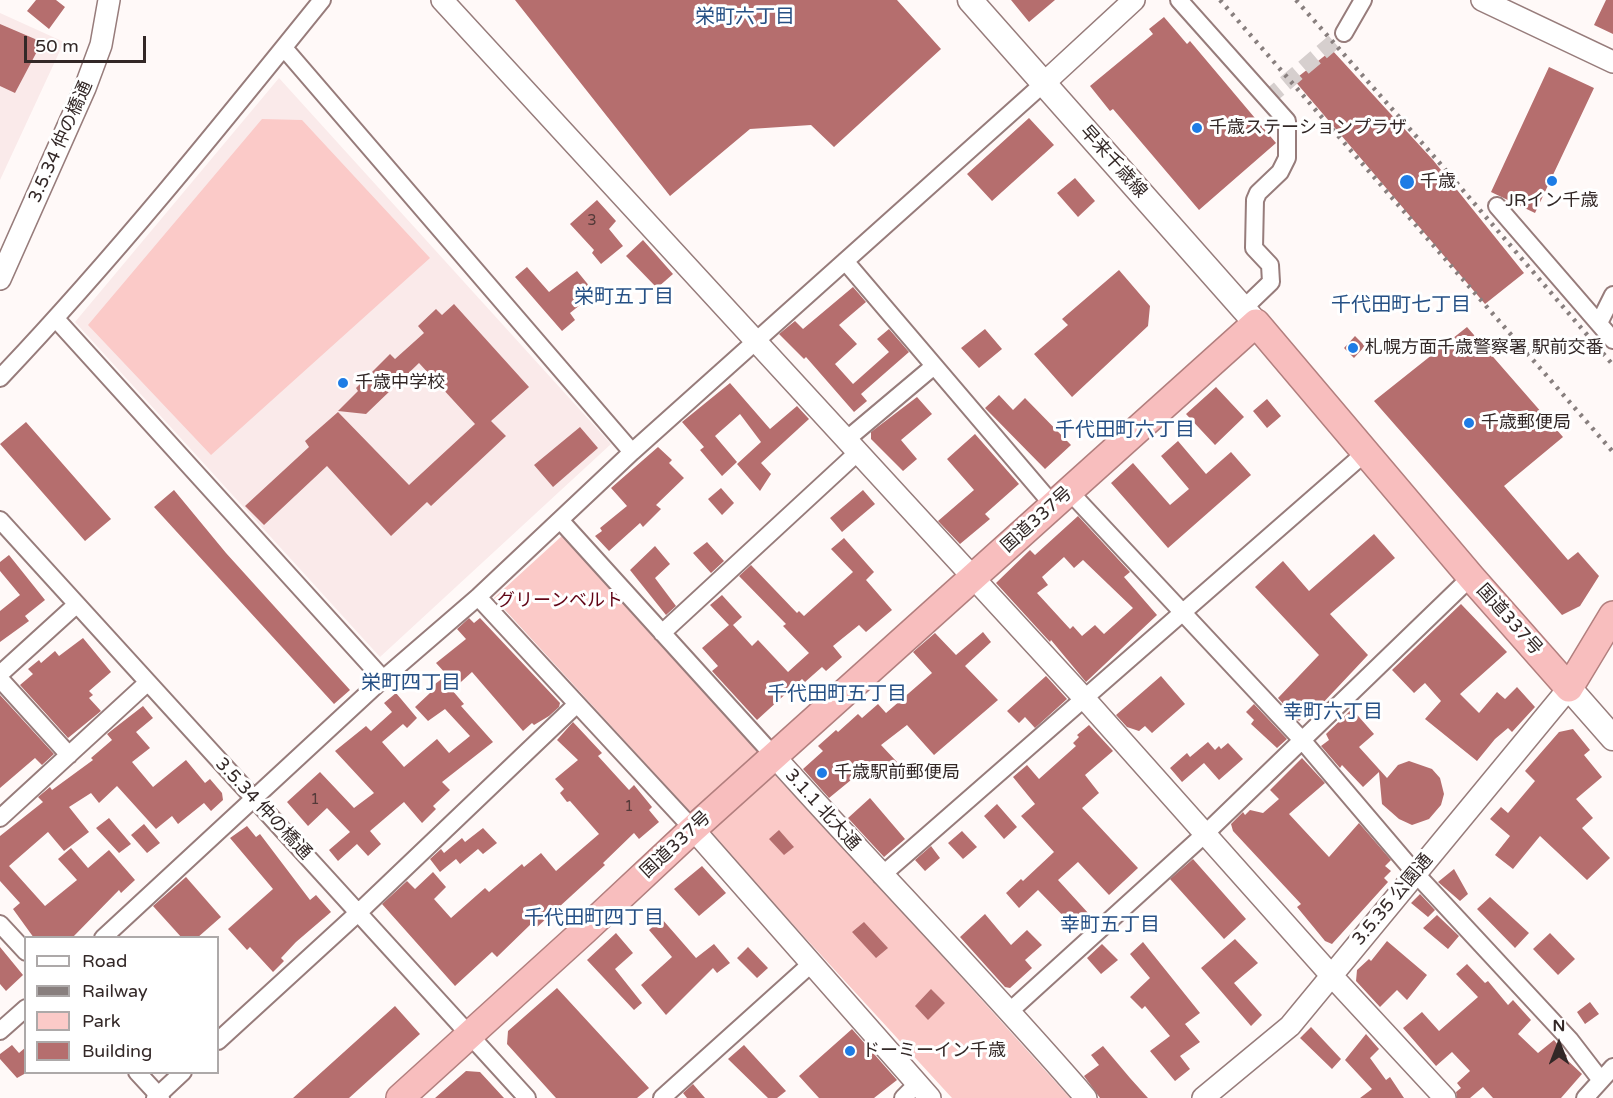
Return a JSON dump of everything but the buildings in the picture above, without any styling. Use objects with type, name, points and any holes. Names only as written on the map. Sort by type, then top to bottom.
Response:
[{"type":"highway","name":"国道337号","points":[[400,1098],[693,829],[1061,498],[1250,316],[1471,577],[1569,688]]},
{"type":"highway","points":[[1569,688],[1613,615]]},
{"type":"main road","name":"早来千歳線","points":[[970,0],[1250,316]]},
{"type":"main road","points":[[1569,688],[1613,738]]},
{"type":"street","name":"3.5.34 仲の橋通","points":[[0,279],[85,88],[101,45],[109,0]]},
{"type":"street","points":[[0,378],[56,319],[222,127],[322,0]]},
{"type":"street","points":[[442,0],[1084,698],[1330,975],[1444,1098]]},
{"type":"street","points":[[105,936],[383,679],[478,597],[632,452],[1134,0]]},
{"type":"street","points":[[1179,0],[1287,121],[1289,146],[1287,158],[1280,172],[1258,193],[1255,200],[1254,248],[1270,265],[1270,282],[1250,316]]},
{"type":"street","points":[[1344,33],[1363,0]]},
{"type":"street","points":[[1482,0],[1613,62]]},
{"type":"street","points":[[284,48],[632,452]]},
{"type":"street","points":[[1497,206],[1613,340]]},
{"type":"street","points":[[844,261],[934,366],[1061,498],[1182,614],[1302,740],[1416,874],[1562,1031],[1600,1079]]},
{"type":"street","points":[[1599,323],[1613,295]]},
{"type":"street","points":[[56,319],[383,679]]},
{"type":"street","points":[[662,633],[934,366]]},
{"type":"street","points":[[881,876],[1365,453]]},
{"type":"street","name":"3.1.1 北大通","points":[[560,520],[881,876],[1010,1011],[1086,1098]]},
{"type":"street","name":"3.5.34 仲の橋通","points":[[3,529],[359,912],[527,1098]]},
{"type":"street","points":[[1010,1011],[1206,833],[1471,577]]},
{"type":"street","points":[[478,597],[693,829],[812,963],[917,1093]]},
{"type":"street","points":[[0,674],[76,605]]},
{"type":"street","points":[[0,679],[69,755]]},
{"type":"street","points":[[0,818],[147,683]]},
{"type":"street","name":"3.5.35 公園通","points":[[1203,1098],[1290,1026],[1569,688]]},
{"type":"street","points":[[219,1040],[359,912],[577,704]]},
{"type":"street","points":[[0,924],[24,950]]},
{"type":"street","points":[[662,1098],[812,963]]},
{"type":"street","points":[[0,1031],[24,1010]]},
{"type":"street","points":[[1585,1098],[1613,1067]]},
{"type":"street","points":[[139,1074],[158,1097],[181,1074]]},
{"type":"shaded area","points":[[0,13],[64,42],[0,180]]},
{"type":"shaded area","name":"千歳中学校","points":[[279,78],[611,444],[380,657],[75,322]]},
{"type":"green space","points":[[262,119],[302,120],[430,258],[211,455],[88,325]]},
{"type":"green space","name":"グリーンベルト","points":[[563,535],[1070,1098],[952,1098],[494,598]]},
{"type":"tunnel","points":[[1267,99],[1344,33]]},
{"type":"railway","points":[[1220,0],[1613,452]]},
{"type":"railway","points":[[1296,0],[1613,365]]},
{"type":"place","name":"千歳ステーションプラザ","points":[[1197,128]]},
{"type":"place","name":"JRイン千歳","points":[[1552,181]]},
{"type":"place","name":"千歳","points":[[1407,182]]},
{"type":"place","name":"札幌方面千歳警察署 駅前交番","points":[[1353,348]]},
{"type":"place","name":"千歳中学校","points":[[343,383]]},
{"type":"place","name":"千歳郵便局","points":[[1469,423]]},
{"type":"place","name":"千歳駅前郵便局","points":[[822,773]]},
{"type":"place","name":"ドーミーイン千歳","points":[[850,1051]]},
{"type":"district","name":"栄町六丁目","points":[[745,18]]},
{"type":"district","name":"栄町五丁目","points":[[624,298]]},
{"type":"district","name":"千代田町七丁目","points":[[1401,306]]},
{"type":"district","name":"千代田町六丁目","points":[[1125,431]]},
{"type":"district","name":"栄町四丁目","points":[[411,684]]},
{"type":"district","name":"千代田町五丁目","points":[[837,695]]},
{"type":"district","name":"幸町六丁目","points":[[1333,713]]},
{"type":"district","name":"千代田町四丁目","points":[[594,919]]},
{"type":"district","name":"幸町五丁目","points":[[1110,926]]}]
